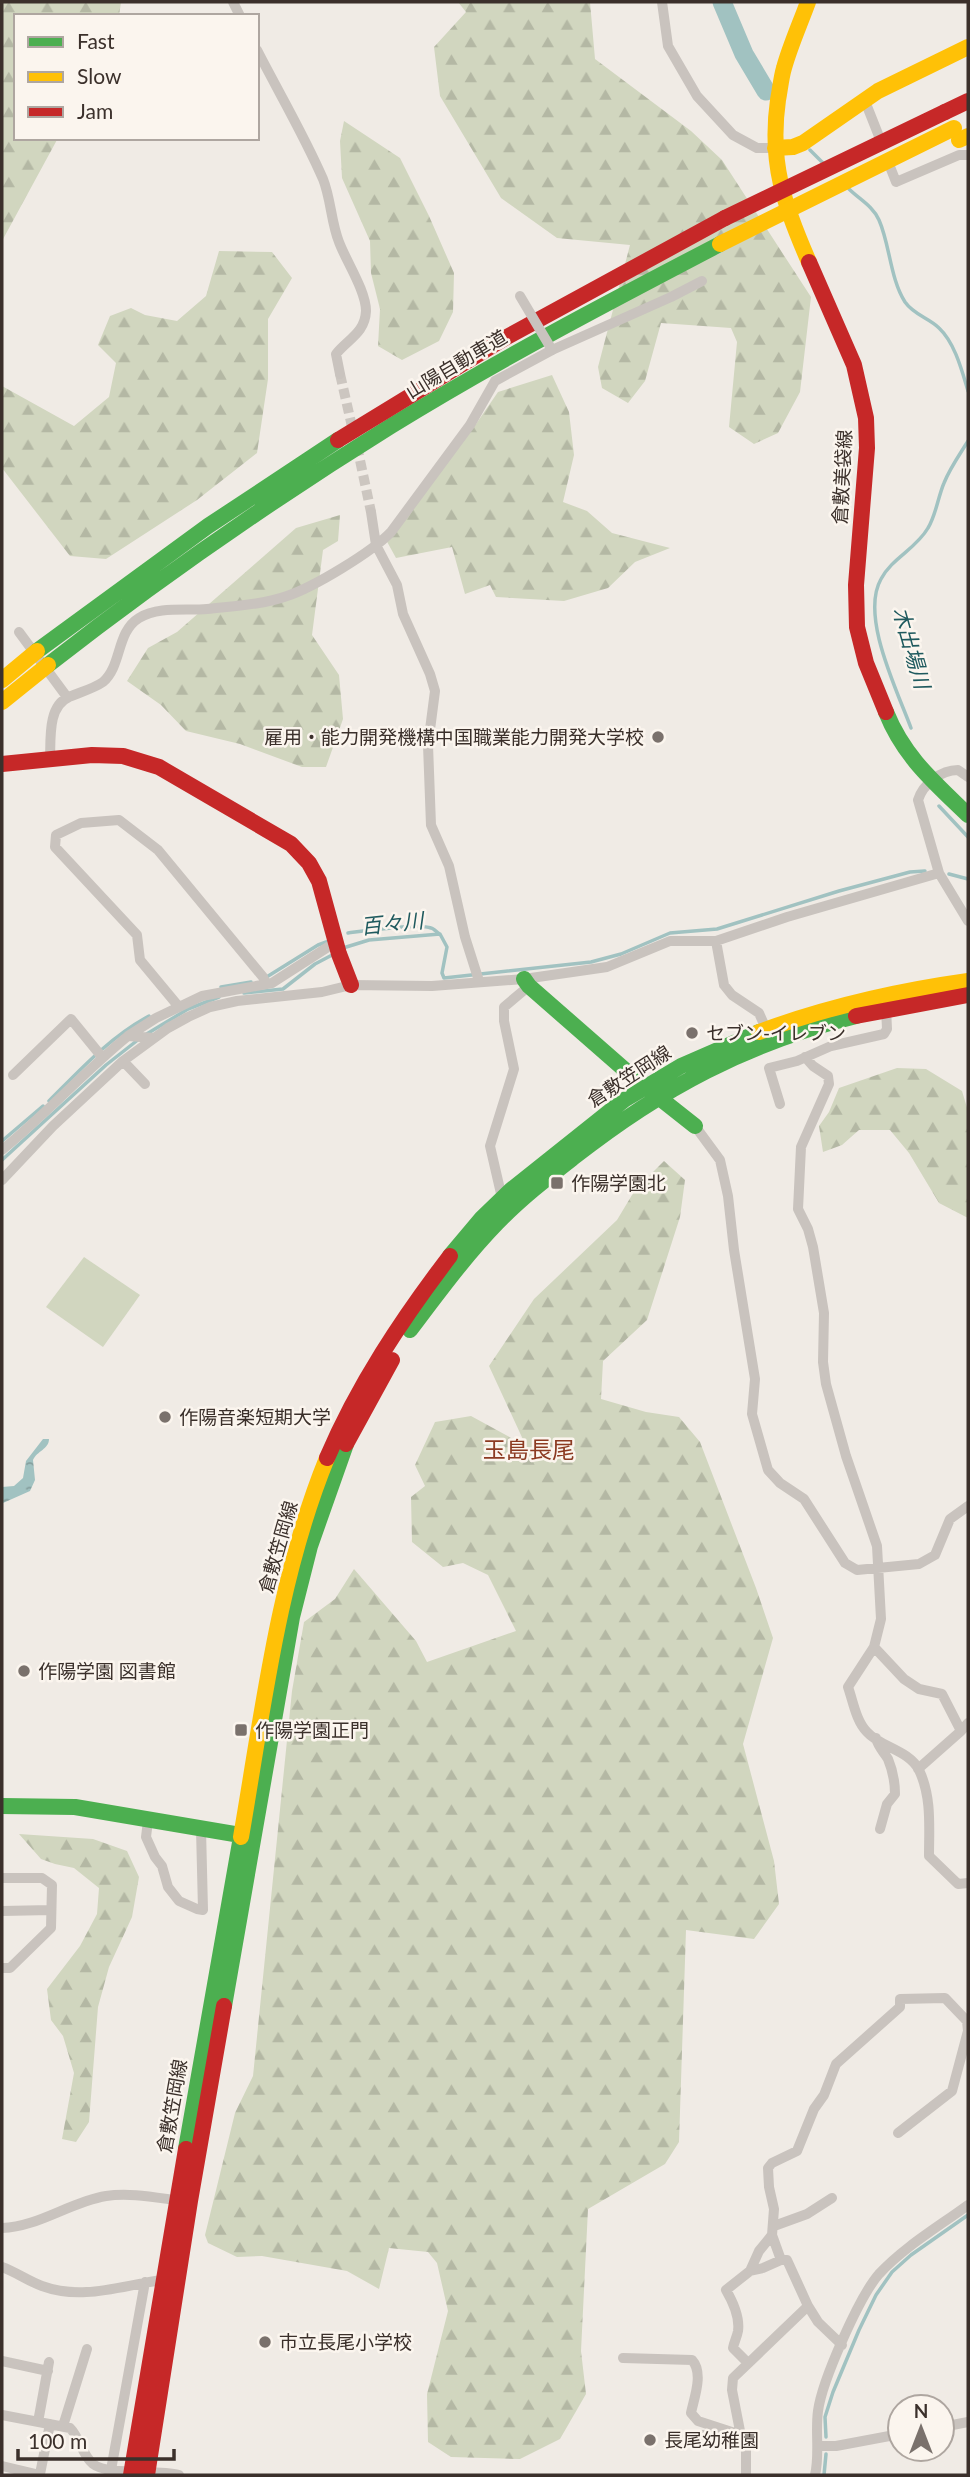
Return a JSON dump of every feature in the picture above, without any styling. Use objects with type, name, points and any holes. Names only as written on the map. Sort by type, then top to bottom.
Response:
[{"type":"main road","name":"倉敷美袋線","points":[[808,2],[783,70],[777,99],[775,148],[777,171],[794,227],[854,365],[866,418],[867,448],[856,584],[857,627],[866,663],[896,736],[911,758],[968,815]]},
{"type":"main road","points":[[775,148],[803,143],[911,73],[968,47]]},
{"type":"main road","name":"山陽自動車道","points":[[2,680],[37,651],[206,527],[304,461],[506,338],[725,218],[968,101]]},
{"type":"main road","name":"山陽自動車道","points":[[2,702],[104,620],[216,541],[388,429],[514,354],[720,244],[864,173],[894,166],[962,131]]},
{"type":"main road","points":[[2,764],[92,755],[123,756],[159,767],[291,844],[309,863],[319,881],[351,985]]},
{"type":"main road","name":"倉敷笠岡線","points":[[139,2473],[286,1591],[297,1544],[332,1445],[361,1388],[395,1331],[452,1253],[502,1198],[619,1104],[698,1059],[766,1029],[844,1004],[968,981]]},
{"type":"main road","points":[[526,982],[645,1087],[695,1126]]},
{"type":"main road","name":"倉敷笠岡線","points":[[247,1836],[292,1617],[310,1546],[343,1450],[404,1337],[453,1273],[527,1194],[628,1116],[692,1078],[772,1042],[820,1025],[886,1008],[968,995]]},
{"type":"main road","points":[[2,1806],[75,1807],[247,1836]]},
{"type":"main road","name":"倉敷笠岡線","points":[[139,2473],[163,2280],[183,2201]]},
{"type":"street","points":[[662,2],[668,46],[697,96],[733,135],[757,148],[775,148]]},
{"type":"street","points":[[259,54],[324,182],[338,239],[363,296],[366,311],[362,326],[356,337],[343,345],[336,354],[340,374]]},
{"type":"street","points":[[865,101],[896,182],[959,155],[968,155]]},
{"type":"street","points":[[50,760],[53,720],[58,706],[67,697],[104,681],[111,670],[122,638],[138,618],[162,611],[239,605],[288,596],[376,545],[391,532],[470,425],[495,381],[552,350],[702,281]]},
{"type":"street","points":[[520,296],[552,350]]},
{"type":"street","points":[[371,512],[376,545],[397,585],[403,614],[435,691],[428,745],[431,825],[450,866],[471,960],[479,979]]},
{"type":"street","points":[[19,632],[67,697]]},
{"type":"street","points":[[968,777],[963,772],[951,770],[922,789],[918,800],[939,873],[968,920]]},
{"type":"street","points":[[176,1005],[140,960],[137,935],[55,847],[56,835],[81,823],[119,820],[158,850],[269,986]]},
{"type":"street","points":[[2,1150],[43,1115],[100,1054],[176,1005],[202,996],[269,986],[321,992],[351,985],[432,986],[479,979],[526,982],[607,967],[670,941],[716,941],[939,873]]},
{"type":"street","points":[[716,941],[727,991],[759,1013],[766,1029]]},
{"type":"street","points":[[2,1180],[52,1126],[152,1038],[210,1007],[237,1001],[269,986],[328,947],[338,949]]},
{"type":"street","points":[[502,1198],[490,1146],[514,1069],[504,1021],[504,1007],[526,982]]},
{"type":"street","points":[[780,1104],[769,1068],[831,1046],[884,1034],[887,1029],[886,1008]]},
{"type":"street","points":[[13,1075],[71,1019],[100,1054]]},
{"type":"street","points":[[130,1036],[152,1038]]},
{"type":"street","points":[[805,1057],[828,1076],[829,1084],[802,1147],[798,1209],[813,1247],[824,1314],[823,1362],[826,1384],[846,1456],[877,1546],[879,1568],[881,1619],[874,1647],[848,1687],[866,1732],[896,1749],[918,1769],[929,1806],[929,1856],[958,1884],[968,1883]]},
{"type":"street","points":[[124,1061],[145,1084]]},
{"type":"street","points":[[43,1115],[52,1126]]},
{"type":"street","points":[[695,1126],[720,1160],[728,1196],[755,1379],[752,1414],[768,1470],[780,1483],[804,1499],[845,1563],[857,1570],[919,1564],[934,1555],[950,1519],[968,1506]]},
{"type":"street","points":[[874,1647],[904,1679],[919,1689],[942,1694],[966,1725],[918,1769]]},
{"type":"street","points":[[876,1738],[894,1776],[895,1794],[887,1804],[880,1829]]},
{"type":"street","points":[[148,1821],[146,1837],[162,1866],[168,1887],[179,1901],[203,1910],[201,1829]]},
{"type":"street","points":[[2,1878],[42,1878],[52,1885],[51,1928],[10,1968],[2,1968]]},
{"type":"street","points":[[2,1911],[51,1910]]},
{"type":"street","points":[[781,2260],[773,2230],[768,2168],[772,2162],[797,2151],[836,2064],[900,2007],[900,1999],[945,1998],[967,2021],[968,2031],[952,2091],[898,2133]]},
{"type":"street","points":[[2,2228],[17,2226],[108,2196],[183,2201]]},
{"type":"street","points":[[748,2363],[733,2348],[738,2325],[734,2304],[726,2290],[750,2271],[773,2230],[807,2214],[832,2198]]},
{"type":"street","points":[[815,2475],[817,2413],[822,2391],[861,2303],[878,2276],[913,2245],[968,2205]]},
{"type":"street","points":[[750,2271],[787,2260],[818,2322],[842,2345]]},
{"type":"street","points":[[2,2267],[41,2286],[68,2293],[89,2294],[163,2280]]},
{"type":"street","points":[[111,2470],[145,2282]]},
{"type":"street","points":[[746,2475],[747,2449],[741,2435],[732,2382],[748,2363],[808,2306]]},
{"type":"street","points":[[63,2426],[87,2349]]},
{"type":"street","points":[[623,2358],[692,2360],[698,2375],[691,2413],[698,2421],[741,2435]]},
{"type":"street","points":[[2,2361],[49,2367],[40,2474],[2,2466]]},
{"type":"street","points":[[2,2415],[70,2428],[91,2463],[103,2470],[179,2475]]},
{"type":"street","points":[[688,2435],[741,2435]]},
{"type":"street","points":[[818,2446],[886,2436]]},
{"type":"green space","points":[[2,2],[121,2],[119,14],[14,14],[14,140],[57,140],[2,241]]},
{"type":"green space","points":[[458,2],[590,2],[595,59],[691,131],[722,160],[811,297],[800,392],[778,433],[754,444],[729,427],[737,342],[731,328],[661,323],[645,381],[628,403],[602,388],[598,367],[630,245],[557,238],[501,198],[440,96],[434,47],[466,12]]},
{"type":"green space","points":[[344,121],[400,158],[454,273],[453,312],[439,341],[402,360],[378,346],[380,309],[371,273],[370,241],[342,178],[340,141]]},
{"type":"green space","points":[[219,251],[272,252],[292,278],[268,319],[268,379],[257,453],[197,500],[106,559],[70,556],[2,468],[2,386],[74,426],[109,397],[116,363],[98,345],[110,316],[131,308],[145,315],[177,321],[206,296]]},
{"type":"green space","points":[[552,375],[569,412],[574,455],[563,502],[587,511],[612,533],[670,548],[635,562],[608,588],[564,601],[496,597],[490,585],[465,594],[452,547],[396,558],[385,538],[476,424],[498,392]]},
{"type":"green space","points":[[340,515],[338,541],[323,550],[312,635],[339,675],[343,719],[326,767],[302,767],[240,744],[186,731],[161,705],[127,681],[148,648],[177,632],[296,528]]},
{"type":"green space","points":[[897,1068],[926,1069],[962,1091],[968,1111],[968,1218],[939,1203],[909,1153],[890,1130],[859,1130],[842,1145],[823,1152],[819,1126],[829,1112],[839,1088]]},
{"type":"green space","points":[[664,1161],[685,1180],[680,1217],[647,1320],[603,1361],[601,1399],[646,1412],[679,1417],[700,1442],[756,1588],[773,1638],[743,1744],[774,1861],[779,1904],[754,1939],[686,1930],[679,2142],[665,2164],[588,2209],[581,2351],[586,2394],[560,2439],[520,2459],[451,2457],[428,2442],[427,2394],[448,2311],[437,2263],[428,2252],[389,2248],[379,2289],[347,2271],[262,2256],[237,2257],[208,2243],[205,2235],[235,2113],[253,2076],[292,1691],[304,1622],[335,1599],[354,1569],[416,1641],[427,1662],[516,1631],[488,1575],[463,1563],[443,1567],[412,1542],[411,1497],[425,1486],[415,1465],[435,1422],[471,1416],[526,1446],[489,1366],[534,1299],[617,1220],[635,1190]]},
{"type":"green space","points":[[84,1257],[140,1295],[103,1347],[46,1307]]},
{"type":"green space","points":[[19,1834],[93,1839],[127,1851],[139,1877],[132,1917],[109,1967],[98,2007],[89,2122],[76,2142],[62,2139],[74,2073],[63,2036],[51,2020],[47,1989],[80,1946],[97,1914],[99,1888],[74,1868],[41,1859]]},
{"type":"water","points":[[43,1439],[49,1439],[45,1448],[33,1460],[35,1480],[30,1491],[3,1503],[2,1487],[14,1486],[23,1478],[26,1461]]},
{"type":"waterway","name":"木出場川","points":[[722,2],[744,54],[766,91]]},
{"type":"waterway","name":"木出場川","points":[[810,150],[824,164]]},
{"type":"waterway","name":"木出場川","points":[[849,189],[876,215],[883,230],[900,293],[909,306],[945,334],[957,358],[968,391]]},
{"type":"waterway","name":"木出場川","points":[[911,728],[883,653],[875,613],[876,594],[886,572],[928,528],[946,477],[968,441]]},
{"type":"waterway","name":"木出場川","points":[[939,806],[968,837]]},
{"type":"waterway","name":"百々川","points":[[343,948],[369,940],[440,934],[447,947],[442,973],[444,978],[591,962],[621,954],[670,933],[717,929],[839,891],[910,872],[925,871]]},
{"type":"waterway","name":"百々川","points":[[949,874],[968,879]]},
{"type":"waterway","points":[[348,933],[415,926],[432,928],[440,934]]},
{"type":"waterway","points":[[265,978],[329,941]]},
{"type":"waterway","name":"百々川","points":[[244,993],[283,989],[315,964],[334,954]]},
{"type":"waterway","points":[[221,987],[251,982]]},
{"type":"waterway","name":"百々川","points":[[145,1035],[188,1009],[219,997]]},
{"type":"waterway","points":[[49,1101],[108,1044],[149,1016]]},
{"type":"waterway","name":"百々川","points":[[2,1160],[106,1065],[139,1039]]},
{"type":"waterway","points":[[2,1141],[43,1106]]},
{"type":"waterway","points":[[826,2437],[825,2417],[833,2392],[876,2295],[892,2272],[911,2255],[968,2215]]},
{"type":"waterway","points":[[824,2475],[826,2454]]},
{"type":"tunnel","points":[[340,374],[353,431]]},
{"type":"tunnel","points":[[357,446],[371,512]]},
{"type":"traffic: fast","points":[[48,665],[216,541],[391,426],[513,355],[720,244]]},
{"type":"traffic: fast","points":[[37,651],[208,526],[338,440]]},
{"type":"traffic: fast","points":[[886,712],[911,756],[968,815]]},
{"type":"traffic: fast","points":[[524,979],[633,1077],[695,1126]]},
{"type":"traffic: fast","points":[[410,1330],[463,1262],[506,1214],[607,1132],[673,1089],[742,1054],[816,1027],[856,1016]]},
{"type":"traffic: fast","points":[[450,1256],[482,1218],[511,1190],[624,1100],[681,1066],[759,1032]]},
{"type":"traffic: fast","points":[[224,2006],[292,1617],[310,1546],[346,1444]]},
{"type":"traffic: fast","points":[[2,1806],[75,1807],[252,1837]]},
{"type":"traffic: fast","points":[[186,2149],[241,1837]]},
{"type":"traffic: slow","points":[[808,2],[783,72],[778,100],[776,144],[777,164],[786,202],[809,262]]},
{"type":"traffic: slow","points":[[775,148],[793,147],[803,143],[878,91],[968,47]]},
{"type":"traffic: slow","points":[[720,244],[954,128]]},
{"type":"traffic: slow","points":[[959,140],[968,136]]},
{"type":"traffic: slow","points":[[2,680],[37,651]]},
{"type":"traffic: slow","points":[[2,702],[48,665]]},
{"type":"traffic: slow","points":[[759,1032],[862,1001],[968,981]]},
{"type":"traffic: slow","points":[[241,1837],[284,1597],[310,1504],[327,1458]]},
{"type":"traffic: jam","points":[[945,112],[968,101]]},
{"type":"traffic: jam","points":[[725,218],[945,112]]},
{"type":"traffic: jam","points":[[338,440],[505,338],[725,218]]},
{"type":"traffic: jam","points":[[809,262],[854,365],[866,418],[867,448],[856,585],[857,627],[866,663],[886,712]]},
{"type":"traffic: jam","points":[[2,764],[92,755],[123,756],[159,767],[291,844],[309,863],[319,881],[339,954],[351,985]]},
{"type":"traffic: jam","points":[[856,1016],[968,995]]},
{"type":"traffic: jam","points":[[327,1458],[382,1353],[450,1256]]},
{"type":"traffic: jam","points":[[346,1444],[392,1360]]},
{"type":"traffic: jam","points":[[147,2475],[224,2006]]},
{"type":"traffic: jam","points":[[131,2475],[186,2149]]},
{"type":"place","name":"雇用・能力開発機構中国職業能力開発大学校","points":[[658,737]]},
{"type":"place","name":"セブン-イレブン","points":[[692,1033]]},
{"type":"place","name":"作陽学園北","points":[[557,1183]]},
{"type":"place","name":"作陽音楽短期大学","points":[[165,1417]]},
{"type":"place","name":"作陽学園 図書館","points":[[24,1671]]},
{"type":"place","name":"作陽学園正門","points":[[241,1730]]},
{"type":"place","name":"市立長尾小学校","points":[[265,2342]]},
{"type":"place","name":"長尾幼稚園","points":[[650,2440]]},
{"type":"district","name":"玉島長尾","points":[[529,1450]]}]
